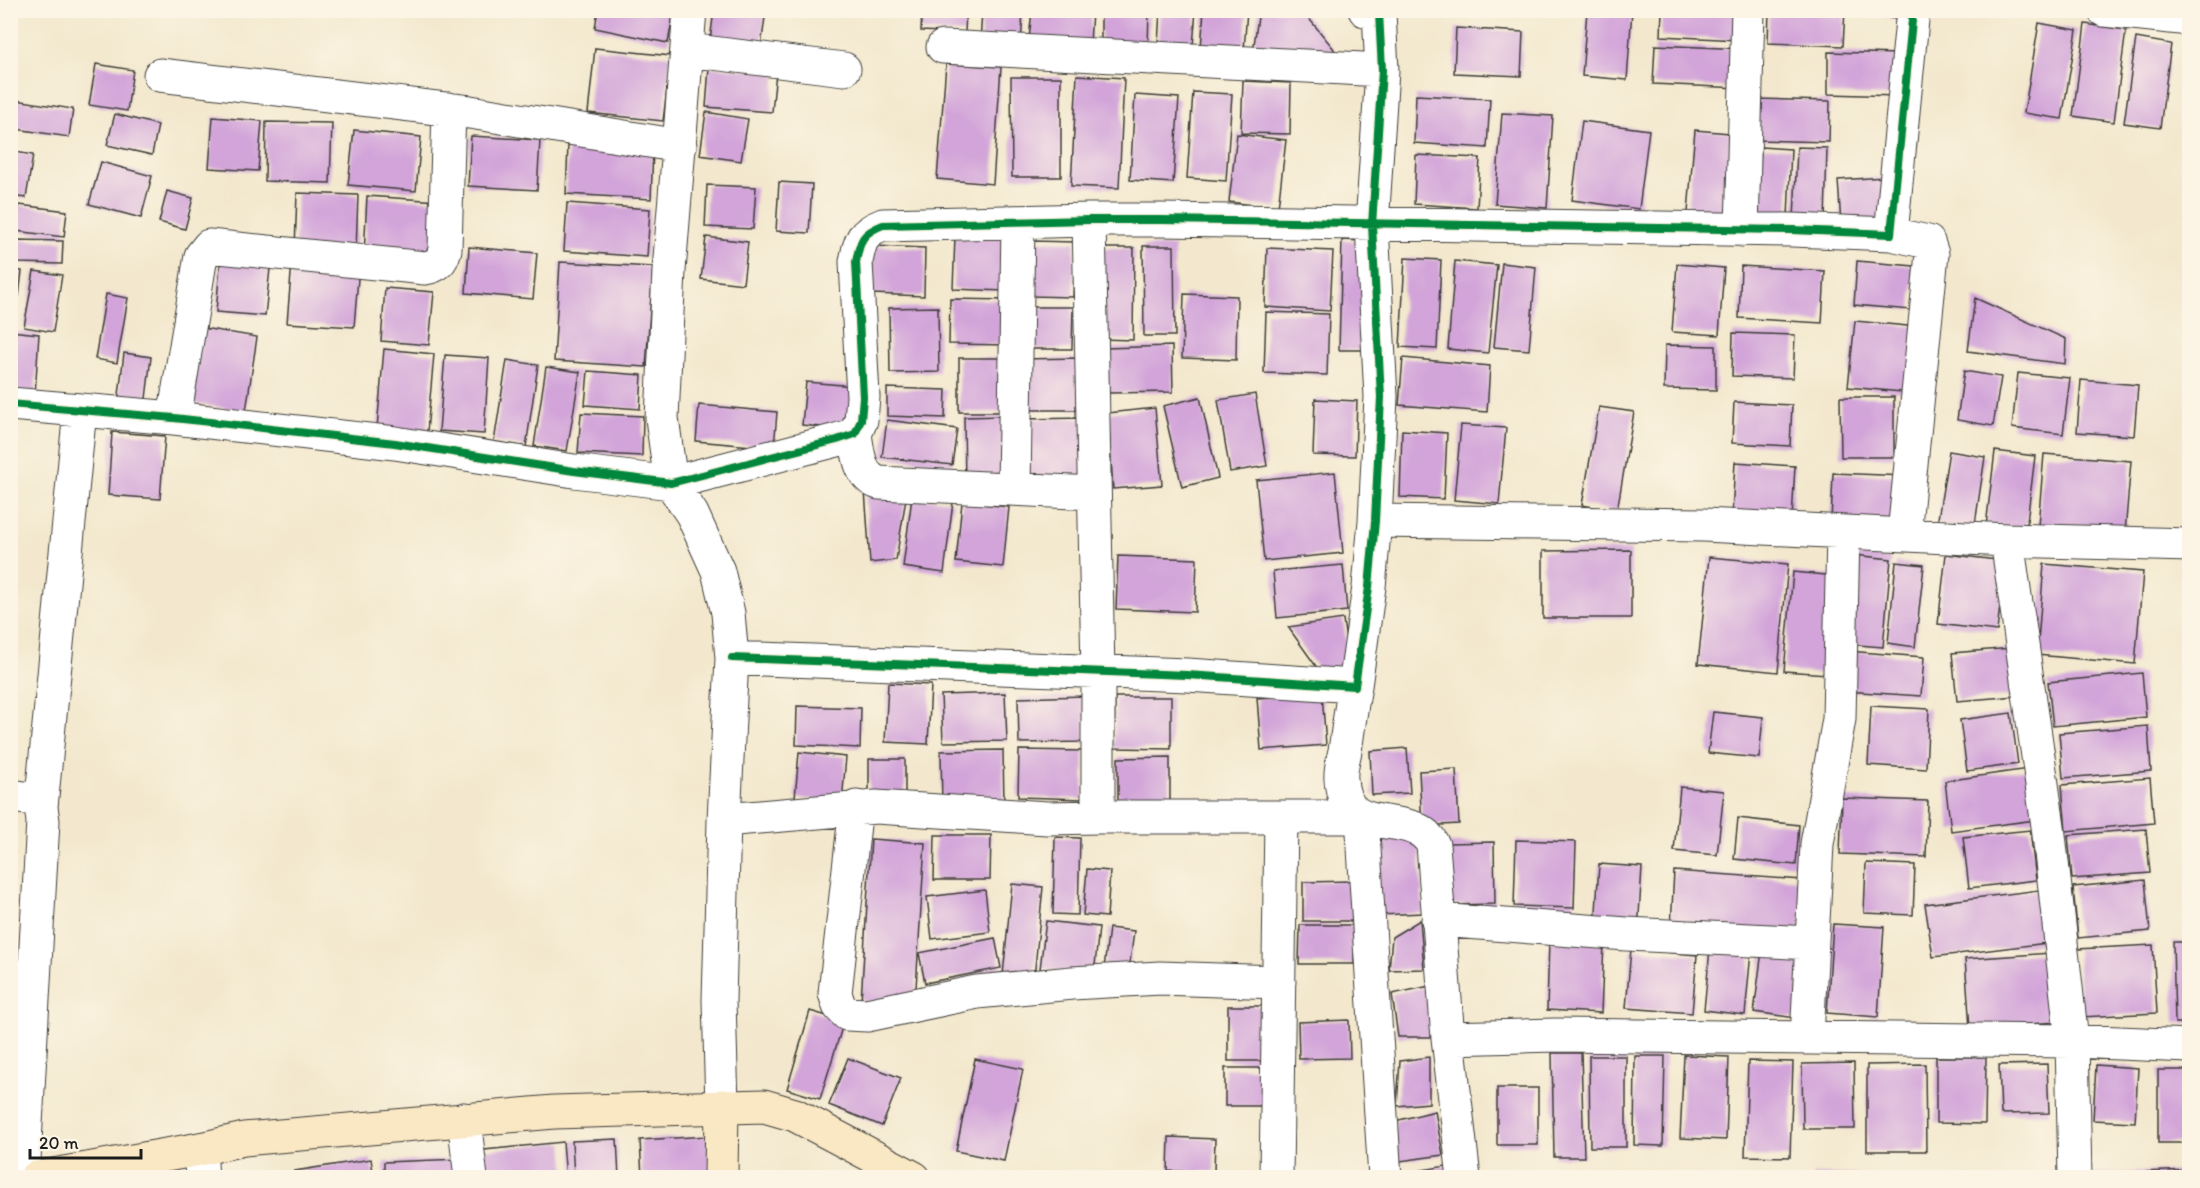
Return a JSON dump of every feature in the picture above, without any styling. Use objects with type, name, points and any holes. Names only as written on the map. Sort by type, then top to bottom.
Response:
[{"type":"street","points":[[690,10],[669,271],[662,418],[671,483],[692,514],[718,571],[728,613],[732,658],[724,820],[719,1000],[722,1106],[721,1178]]},
{"type":"street","points":[[1742,230],[1748,10]]},
{"type":"street","points":[[1891,234],[1913,10]]},
{"type":"street","points":[[2104,10],[2190,19]]},
{"type":"street","points":[[1379,11],[1382,70],[1372,225],[1381,397],[1375,521],[1369,587],[1340,778],[1346,804],[1362,817],[1385,1178]]},
{"type":"street","points":[[943,47],[1382,70]]},
{"type":"street","points":[[687,50],[844,69]]},
{"type":"street","points":[[160,75],[449,109],[680,146]]},
{"type":"street","points":[[174,418],[201,256],[210,246],[425,268],[434,267],[442,260],[445,249],[449,109]]},
{"type":"street","points":[[1094,493],[879,483],[870,480],[862,469],[855,434],[861,420],[862,397],[856,261],[859,244],[868,231],[883,225],[1089,220],[1742,230],[1891,234],[1928,242],[1932,255],[1904,534]]},
{"type":"street","points":[[1089,220],[1098,673],[1098,817]]},
{"type":"street","points":[[1014,489],[1018,222]]},
{"type":"street","points":[[10,404],[174,418],[394,443],[574,471],[671,483],[855,434]]},
{"type":"street","points":[[24,1178],[43,821],[41,807],[80,410]]},
{"type":"street","points":[[1375,521],[1704,525],[2007,540],[2190,545]]},
{"type":"street","points":[[1807,1038],[1817,844],[1839,719],[1843,531]]},
{"type":"street","points":[[2007,540],[2048,826],[2072,1041],[2075,1178]]},
{"type":"street","points":[[732,658],[1187,675],[1355,687]]},
{"type":"street","points":[[10,796],[33,799],[41,807]]},
{"type":"street","points":[[724,820],[856,807],[1047,818],[1362,817],[1415,828],[1427,834],[1433,845],[1448,1038],[1464,1178]]},
{"type":"street","points":[[856,807],[835,993],[839,1006],[847,1014],[867,1015],[977,992],[1072,982],[1160,978],[1279,982]]},
{"type":"street","points":[[1276,1178],[1281,817]]},
{"type":"street","points":[[1438,920],[1627,934],[1811,943]]},
{"type":"street","points":[[1448,1038],[1556,1035],[2072,1041],[2190,1046]]},
{"type":"street","points":[[36,1178],[201,1163],[244,1139],[554,1112],[764,1106],[795,1115],[914,1178]]},
{"type":"street","points":[[464,1119],[471,1178]]},
{"type":"building","points":[[598,10],[674,10],[668,43],[595,28]]},
{"type":"building","points":[[714,10],[766,10],[761,47],[710,41]]},
{"type":"building","points":[[922,10],[966,10],[965,33],[921,31]]},
{"type":"building","points":[[982,10],[1023,10],[1021,46],[980,44]]},
{"type":"building","points":[[1032,10],[1092,10],[1090,45],[1029,40]]},
{"type":"building","points":[[1101,10],[1149,10],[1148,47],[1101,46]]},
{"type":"building","points":[[1160,10],[1196,10],[1193,46],[1158,44]]},
{"type":"building","points":[[1204,10],[1247,10],[1244,51],[1201,48]]},
{"type":"building","points":[[1259,10],[1302,10],[1334,49],[1333,61],[1252,59]]},
{"type":"building","points":[[1587,10],[1632,10],[1627,80],[1582,76]]},
{"type":"building","points":[[1662,10],[1739,10],[1738,40],[1661,36]]},
{"type":"building","points":[[1769,10],[1845,10],[1843,46],[1768,43]]},
{"type":"building","points":[[1898,10],[1898,20],[1864,11]]},
{"type":"building","points":[[2039,23],[2077,30],[2062,119],[2024,113]]},
{"type":"building","points":[[2085,24],[2126,30],[2114,122],[2073,116]]},
{"type":"building","points":[[1456,28],[1523,32],[1521,76],[1454,73]]},
{"type":"building","points":[[2136,38],[2171,44],[2160,128],[2124,123]]},
{"type":"building","points":[[1655,45],[1743,49],[1740,88],[1653,84]]},
{"type":"building","points":[[595,48],[671,56],[663,121],[588,113]]},
{"type":"building","points":[[1828,52],[1899,54],[1898,96],[1828,94]]},
{"type":"building","points":[[96,64],[133,70],[127,111],[89,105]]},
{"type":"building","points":[[946,64],[1001,67],[993,184],[937,179]]},
{"type":"building","points":[[709,67],[776,72],[772,112],[706,107]]},
{"type":"building","points":[[1077,75],[1124,78],[1119,188],[1071,186]]},
{"type":"building","points":[[1011,77],[1061,77],[1061,177],[1012,177]]},
{"type":"building","points":[[1243,81],[1291,83],[1290,134],[1241,133]]},
{"type":"building","points":[[1193,92],[1232,94],[1226,181],[1187,178]]},
{"type":"building","points":[[1135,95],[1179,98],[1173,183],[1130,180]]},
{"type":"building","points":[[1416,95],[1490,99],[1487,148],[1414,143]]},
{"type":"building","points":[[10,99],[73,109],[69,137],[10,128]]},
{"type":"building","points":[[1756,99],[1830,101],[1829,142],[1755,140]]},
{"type":"building","points":[[706,112],[748,119],[741,161],[700,155]]},
{"type":"building","points":[[1502,113],[1553,116],[1547,208],[1495,204]]},
{"type":"building","points":[[115,114],[158,125],[152,155],[107,145]]},
{"type":"building","points":[[213,117],[262,121],[258,171],[209,168]]},
{"type":"building","points":[[1582,121],[1649,130],[1639,209],[1572,200]]},
{"type":"building","points":[[266,122],[332,123],[330,183],[265,181]]},
{"type":"building","points":[[354,130],[421,137],[416,191],[348,185]]},
{"type":"building","points":[[1695,130],[1741,134],[1735,216],[1688,212]]},
{"type":"building","points":[[1237,134],[1286,140],[1278,208],[1229,202]]},
{"type":"building","points":[[471,136],[540,140],[537,190],[468,186]]},
{"type":"building","points":[[568,145],[653,150],[651,199],[566,194]]},
{"type":"building","points":[[1761,147],[1791,149],[1788,217],[1758,215]]},
{"type":"building","points":[[1797,147],[1827,148],[1825,222],[1794,221]]},
{"type":"building","points":[[10,151],[33,155],[26,198],[10,196]]},
{"type":"building","points":[[1416,155],[1480,158],[1477,208],[1414,204]]},
{"type":"building","points":[[101,162],[152,176],[141,218],[89,204]]},
{"type":"building","points":[[1885,177],[1888,222],[1841,224],[1838,180]]},
{"type":"building","points":[[779,182],[812,184],[809,233],[776,231]]},
{"type":"building","points":[[707,185],[756,187],[753,229],[705,227]]},
{"type":"building","points":[[167,191],[193,198],[185,229],[159,222]]},
{"type":"building","points":[[297,193],[358,195],[356,251],[295,249]]},
{"type":"building","points":[[367,196],[438,201],[434,260],[364,255]]},
{"type":"building","points":[[567,203],[650,209],[647,257],[564,251]]},
{"type":"building","points":[[19,205],[67,211],[64,237],[16,231]]},
{"type":"building","points":[[706,237],[748,242],[743,284],[701,279]]},
{"type":"building","points":[[955,237],[1007,238],[1005,291],[953,289]]},
{"type":"building","points":[[18,240],[63,241],[62,264],[17,263]]},
{"type":"building","points":[[1342,240],[1363,241],[1362,350],[1339,350]]},
{"type":"building","points":[[1032,241],[1075,242],[1073,297],[1031,296]]},
{"type":"building","points":[[873,246],[925,248],[924,296],[872,294]]},
{"type":"building","points":[[1143,246],[1174,246],[1175,336],[1144,336]]},
{"type":"building","points":[[469,247],[537,253],[533,299],[466,293]]},
{"type":"building","points":[[1100,248],[1134,248],[1133,340],[1099,339]]},
{"type":"building","points":[[1267,248],[1333,251],[1330,311],[1265,307]]},
{"type":"building","points":[[221,254],[271,259],[265,316],[216,312]]},
{"type":"building","points":[[1405,258],[1441,260],[1437,349],[1400,347]]},
{"type":"building","points":[[1455,261],[1497,265],[1488,353],[1448,349]]},
{"type":"building","points":[[1857,261],[1914,266],[1911,310],[1854,305]]},
{"type":"building","points":[[292,262],[359,266],[354,327],[287,323]]},
{"type":"building","points":[[560,262],[653,267],[646,367],[554,361]]},
{"type":"building","points":[[1502,263],[1536,267],[1529,350],[1494,347]]},
{"type":"building","points":[[1677,264],[1724,268],[1719,335],[1672,332]]},
{"type":"building","points":[[1741,266],[1825,271],[1822,323],[1739,318]]},
{"type":"building","points":[[10,269],[22,271],[19,296],[10,295]]},
{"type":"building","points":[[34,271],[62,275],[53,332],[24,327]]},
{"type":"building","points":[[385,288],[434,292],[429,345],[381,341]]},
{"type":"building","points":[[106,294],[128,298],[117,363],[95,359]]},
{"type":"building","points":[[1184,294],[1237,296],[1236,360],[1182,358]]},
{"type":"building","points":[[1975,298],[2066,339],[2065,364],[1968,351]]},
{"type":"building","points":[[950,299],[1010,300],[1009,345],[949,344]]},
{"type":"building","points":[[938,307],[939,372],[890,373],[889,308]]},
{"type":"building","points":[[1023,307],[1073,307],[1072,349],[1023,349]]},
{"type":"building","points":[[1266,312],[1329,314],[1327,375],[1264,373]]},
{"type":"building","points":[[1855,321],[1918,327],[1913,393],[1848,387]]},
{"type":"building","points":[[203,328],[257,337],[246,411],[191,403]]},
{"type":"building","points":[[10,331],[39,334],[35,395],[10,393]]},
{"type":"building","points":[[1733,333],[1795,335],[1793,378],[1732,376]]},
{"type":"building","points":[[1665,345],[1716,346],[1716,390],[1664,389]]},
{"type":"building","points":[[1172,346],[1173,392],[1107,393],[1105,348]]},
{"type":"building","points":[[384,349],[434,354],[427,432],[377,428]]},
{"type":"building","points":[[124,353],[151,357],[145,407],[118,403]]},
{"type":"building","points":[[445,355],[489,358],[484,434],[439,431]]},
{"type":"building","points":[[959,358],[1003,358],[1004,412],[959,412]]},
{"type":"building","points":[[1082,358],[1082,410],[1020,410],[1019,359]]},
{"type":"building","points":[[1403,358],[1490,366],[1487,412],[1399,405]]},
{"type":"building","points":[[507,360],[538,365],[526,447],[494,442]]},
{"type":"building","points":[[546,367],[580,372],[567,451],[534,446]]},
{"type":"building","points":[[588,371],[642,375],[640,409],[585,405]]},
{"type":"building","points":[[1964,371],[2001,377],[1993,426],[1957,420]]},
{"type":"building","points":[[2018,373],[2070,378],[2063,434],[2012,428]]},
{"type":"building","points":[[2081,380],[2138,385],[2134,436],[2077,432]]},
{"type":"building","points":[[806,382],[854,386],[851,430],[802,425]]},
{"type":"building","points":[[887,388],[946,390],[945,418],[887,416]]},
{"type":"building","points":[[1255,394],[1267,466],[1230,472],[1218,400]]},
{"type":"building","points":[[1200,397],[1218,478],[1182,487],[1163,406]]},
{"type":"building","points":[[1840,397],[1894,397],[1894,457],[1841,457]]},
{"type":"building","points":[[1315,399],[1357,401],[1355,456],[1313,455]]},
{"type":"building","points":[[1734,402],[1792,405],[1790,446],[1732,443]]},
{"type":"building","points":[[699,405],[777,412],[774,448],[696,441]]},
{"type":"building","points":[[1599,407],[1634,412],[1617,511],[1582,505]]},
{"type":"building","points":[[1155,408],[1162,485],[1113,489],[1108,413]]},
{"type":"building","points":[[581,413],[643,416],[642,456],[578,453]]},
{"type":"building","points":[[1006,416],[1009,482],[965,484],[964,417]]},
{"type":"building","points":[[1086,418],[1088,480],[1022,481],[1020,419]]},
{"type":"building","points":[[887,420],[957,429],[952,465],[882,457]]},
{"type":"building","points":[[1461,425],[1506,428],[1499,504],[1454,500]]},
{"type":"building","points":[[1402,430],[1447,433],[1444,499],[1400,497]]},
{"type":"building","points":[[112,432],[165,436],[160,499],[108,495]]},
{"type":"building","points":[[1949,451],[1985,457],[1974,531],[1937,525]]},
{"type":"building","points":[[1995,451],[2035,456],[2026,530],[1986,526]]},
{"type":"building","points":[[2044,454],[2131,461],[2125,533],[2038,526]]},
{"type":"building","points":[[1735,462],[1795,466],[1792,519],[1732,515]]},
{"type":"building","points":[[1335,472],[1343,553],[1264,561],[1256,480]]},
{"type":"building","points":[[1833,473],[1906,476],[1904,526],[1831,523]]},
{"type":"building","points":[[908,486],[896,560],[870,563],[865,490]]},
{"type":"building","points":[[912,497],[953,502],[944,573],[903,567]]},
{"type":"building","points":[[962,502],[1009,507],[1003,567],[956,562]]},
{"type":"building","points":[[1631,550],[1631,618],[1543,618],[1543,551]]},
{"type":"building","points":[[1946,554],[2005,561],[1997,631],[1938,624]]},
{"type":"building","points":[[1854,555],[1891,559],[1883,647],[1846,644]]},
{"type":"building","points":[[1118,556],[1197,559],[1195,612],[1116,609]]},
{"type":"building","points":[[1709,557],[1788,564],[1778,672],[1698,664]]},
{"type":"building","points":[[1896,562],[1924,565],[1915,647],[1888,643]]},
{"type":"building","points":[[2044,564],[2143,572],[2135,664],[2037,655]]},
{"type":"building","points":[[1343,565],[1347,611],[1277,618],[1273,571]]},
{"type":"building","points":[[1793,572],[1836,576],[1827,674],[1784,671]]},
{"type":"building","points":[[1343,619],[1350,671],[1323,676],[1288,627]]},
{"type":"building","points":[[2012,648],[2017,696],[1957,701],[1952,653]]},
{"type":"building","points":[[1847,651],[1924,657],[1921,696],[1845,691]]},
{"type":"building","points":[[2142,673],[2146,717],[2053,726],[2048,682]]},
{"type":"building","points":[[888,683],[931,685],[928,744],[885,742]]},
{"type":"building","points":[[1005,693],[1007,741],[943,742],[941,695]]},
{"type":"building","points":[[1322,694],[1326,745],[1261,750],[1257,698]]},
{"type":"building","points":[[1084,696],[1085,742],[1019,743],[1018,698]]},
{"type":"building","points":[[1115,697],[1171,697],[1171,749],[1114,748]]},
{"type":"building","points":[[797,706],[861,708],[860,748],[796,745]]},
{"type":"building","points":[[1871,706],[1929,709],[1926,769],[1868,765]]},
{"type":"building","points":[[1713,712],[1763,717],[1759,758],[1708,753]]},
{"type":"building","points":[[2011,713],[2018,764],[1967,771],[1960,720]]},
{"type":"building","points":[[2148,726],[2151,771],[2063,778],[2059,733]]},
{"type":"building","points":[[1407,748],[1410,793],[1372,795],[1370,751]]},
{"type":"building","points":[[1003,750],[1004,804],[942,805],[941,751]]},
{"type":"building","points":[[1019,750],[1084,751],[1083,799],[1018,797]]},
{"type":"building","points":[[799,752],[846,757],[842,802],[795,798]]},
{"type":"building","points":[[1170,757],[1170,804],[1118,804],[1118,758]]},
{"type":"building","points":[[869,759],[905,759],[905,795],[869,795]]},
{"type":"building","points":[[1456,769],[1459,824],[1422,826],[1419,771]]},
{"type":"building","points":[[2028,769],[2035,820],[1951,831],[1945,781]]},
{"type":"building","points":[[2150,778],[2154,823],[2066,831],[2062,785]]},
{"type":"building","points":[[1680,787],[1724,791],[1717,855],[1674,851]]},
{"type":"building","points":[[1842,798],[1928,801],[1926,857],[1840,854]]},
{"type":"building","points":[[1738,818],[1799,825],[1796,865],[1734,859]]},
{"type":"building","points":[[2146,829],[2150,873],[2072,879],[2068,835]]},
{"type":"building","points":[[2030,830],[2036,880],[1969,888],[1963,837]]},
{"type":"building","points":[[935,835],[991,835],[990,880],[934,880]]},
{"type":"building","points":[[1419,836],[1423,913],[1379,915],[1375,838]]},
{"type":"building","points":[[1055,837],[1080,838],[1078,915],[1053,914]]},
{"type":"building","points":[[871,839],[925,843],[915,1004],[861,1001]]},
{"type":"building","points":[[1516,840],[1576,842],[1574,908],[1514,906]]},
{"type":"building","points":[[1494,842],[1495,904],[1450,905],[1449,843]]},
{"type":"building","points":[[1866,863],[1915,865],[1913,915],[1864,913]]},
{"type":"building","points":[[1599,864],[1642,867],[1638,931],[1595,928]]},
{"type":"building","points":[[1087,869],[1110,871],[1107,917],[1083,915]]},
{"type":"building","points":[[1674,871],[1803,880],[1800,936],[1671,927]]},
{"type":"building","points":[[2145,880],[2150,931],[2078,938],[2073,887]]},
{"type":"building","points":[[1354,881],[1354,921],[1303,921],[1303,882]]},
{"type":"building","points":[[1012,884],[1043,887],[1034,978],[1003,975]]},
{"type":"building","points":[[985,890],[990,932],[932,939],[927,897]]},
{"type":"building","points":[[2040,890],[2047,943],[1933,957],[1925,904]]},
{"type":"building","points":[[1420,920],[1424,969],[1389,970],[1392,937]]},
{"type":"building","points":[[1046,921],[1099,927],[1094,975],[1040,969]]},
{"type":"building","points":[[1833,924],[1884,927],[1878,1017],[1827,1013]]},
{"type":"building","points":[[1300,925],[1354,925],[1354,964],[1299,964]]},
{"type":"building","points":[[1109,928],[1134,931],[1129,971],[1104,968]]},
{"type":"building","points":[[995,938],[1001,968],[925,983],[919,953]]},
{"type":"building","points":[[1549,940],[1604,942],[1601,1013],[1547,1010]]},
{"type":"building","points":[[2173,942],[2190,942],[2190,1023],[2175,1023]]},
{"type":"building","points":[[2153,945],[2157,1013],[2081,1017],[2077,949]]},
{"type":"building","points":[[1631,949],[1697,955],[1692,1013],[1626,1008]]},
{"type":"building","points":[[1710,949],[1751,952],[1745,1015],[1704,1010]]},
{"type":"building","points":[[1762,951],[1805,957],[1796,1018],[1754,1012]]},
{"type":"building","points":[[2052,953],[2058,1022],[1970,1028],[1965,959]]},
{"type":"building","points":[[1430,986],[1433,1037],[1398,1037],[1392,994]]},
{"type":"building","points":[[1228,1006],[1274,1006],[1274,1061],[1228,1061]]},
{"type":"building","points":[[810,1011],[844,1021],[820,1099],[787,1089]]},
{"type":"building","points":[[1349,1020],[1350,1058],[1299,1059],[1298,1022]]},
{"type":"building","points":[[1552,1053],[1581,1053],[1584,1157],[1554,1157]]},
{"type":"building","points":[[1684,1055],[1729,1057],[1726,1140],[1680,1138]]},
{"type":"building","points":[[1589,1056],[1626,1056],[1626,1147],[1590,1147]]},
{"type":"building","points":[[1635,1056],[1665,1056],[1663,1146],[1634,1145]]},
{"type":"building","points":[[1429,1057],[1429,1103],[1397,1106],[1400,1061]]},
{"type":"building","points":[[1936,1057],[1986,1057],[1985,1124],[1936,1123]]},
{"type":"building","points":[[848,1058],[901,1078],[882,1126],[829,1105]]},
{"type":"building","points":[[975,1059],[1023,1069],[1004,1161],[956,1151]]},
{"type":"building","points":[[1748,1061],[1793,1062],[1790,1157],[1745,1156]]},
{"type":"building","points":[[1854,1063],[1855,1129],[1803,1129],[1802,1064]]},
{"type":"building","points":[[1925,1064],[1926,1151],[1867,1151],[1867,1065]]},
{"type":"building","points":[[2047,1064],[2049,1113],[2001,1114],[1999,1065]]},
{"type":"building","points":[[2096,1065],[2138,1068],[2135,1122],[2093,1120]]},
{"type":"building","points":[[1225,1068],[1272,1068],[1272,1106],[1225,1106]]},
{"type":"building","points":[[2158,1070],[2190,1070],[2190,1143],[2158,1143]]},
{"type":"building","points":[[1497,1088],[1538,1088],[1538,1145],[1497,1145]]},
{"type":"building","points":[[1435,1111],[1443,1155],[1393,1162],[1395,1121]]},
{"type":"building","points":[[709,1136],[711,1178],[642,1178],[640,1140]]},
{"type":"building","points":[[1169,1137],[1215,1139],[1214,1172],[1168,1171]]},
{"type":"building","points":[[617,1139],[619,1178],[574,1178],[572,1141]]},
{"type":"building","points":[[563,1142],[566,1178],[487,1178],[484,1150]]},
{"type":"building","points":[[371,1159],[374,1178],[296,1178],[295,1171]]},
{"type":"building","points":[[462,1159],[462,1178],[384,1178],[384,1162]]},
{"type":"building","points":[[1452,1165],[1454,1178],[1399,1178],[1398,1174]]},
{"type":"building","points":[[2190,1170],[2190,1178],[2093,1178],[2093,1174]]},
{"type":"building","points":[[1813,1174],[1863,1175],[1863,1178],[1813,1178]]},
{"type":"building","points":[[1516,1175],[1563,1176],[1563,1178],[1516,1178]]},
{"type":"cycle path","points":[[732,658],[1187,675],[1355,686],[1369,587],[1375,521],[1381,397],[1372,225],[1382,70],[1379,13],[1365,10]]},
{"type":"cycle path","points":[[10,404],[174,418],[395,443],[574,471],[671,483],[855,434],[861,420],[863,397],[856,262],[863,238],[870,231],[883,225],[1161,220],[1792,230],[1891,234],[1913,10]]}]
